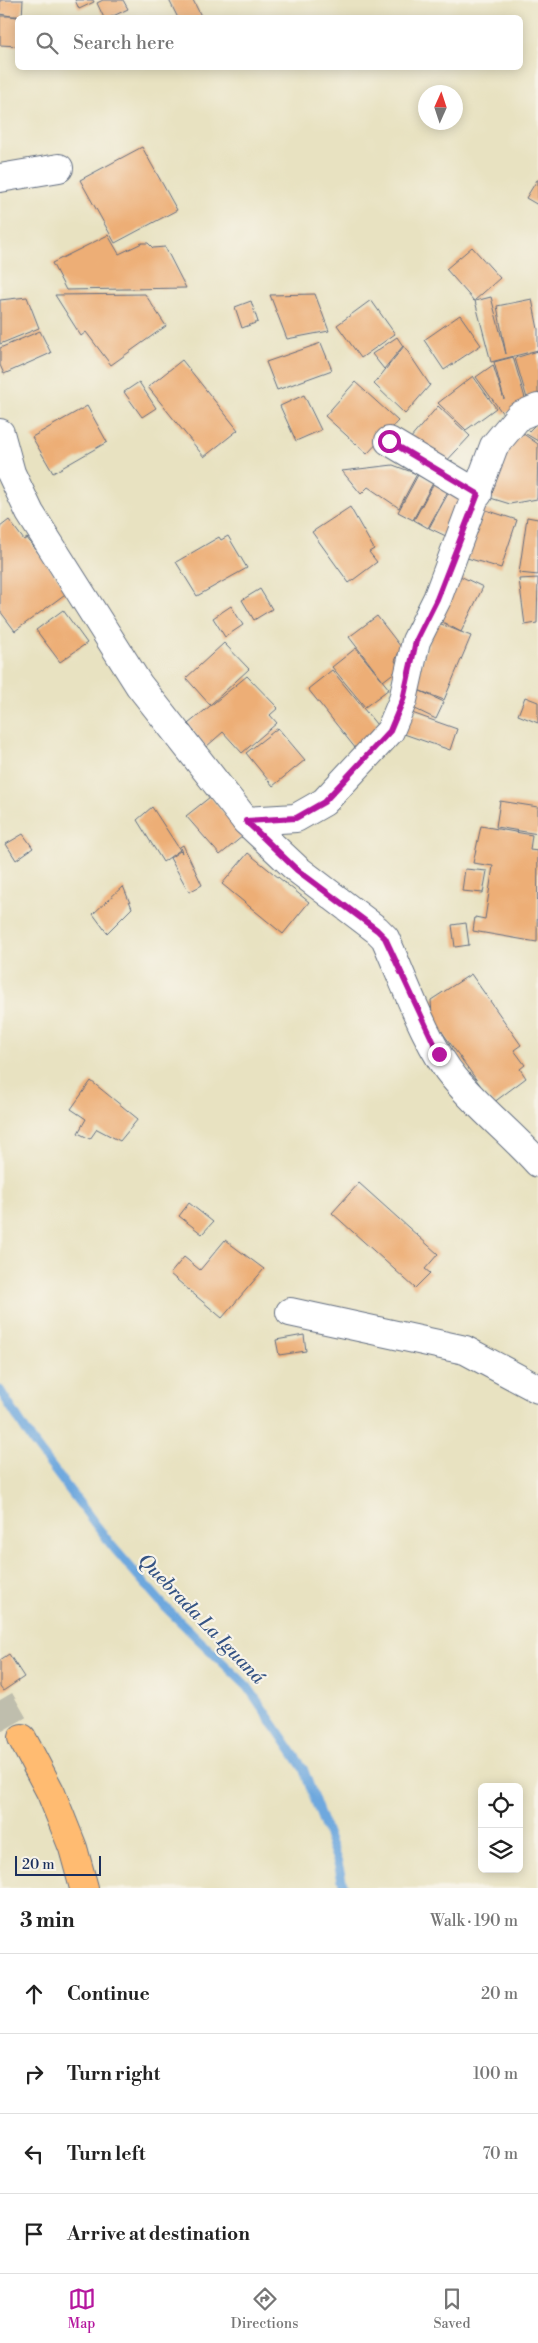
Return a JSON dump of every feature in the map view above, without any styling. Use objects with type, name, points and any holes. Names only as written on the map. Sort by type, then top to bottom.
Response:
[{"type":"highway","points":[[22,1738],[51,1793],[73,1848],[84,1888]]},
{"type":"street","points":[[0,178],[60,168]]},
{"type":"street","points":[[246,821],[296,818],[324,802],[390,731],[403,700],[416,641],[437,599],[478,494],[494,446],[520,416],[538,408]]},
{"type":"street","points":[[0,433],[12,474],[30,513],[139,685],[246,821],[297,870],[385,938],[425,1028],[445,1066],[498,1125],[537,1160]]},
{"type":"street","points":[[389,441],[478,494]]},
{"type":"street","points":[[290,1312],[465,1350],[538,1388]]},
{"type":"building","points":[[0,0],[23,0],[22,15],[15,15],[15,17],[0,14]]},
{"type":"building","points":[[75,0],[93,0],[94,2],[79,9]]},
{"type":"building","points":[[103,0],[123,0],[128,9],[115,15],[103,15],[97,3]]},
{"type":"building","points":[[169,0],[193,0],[200,15],[176,15]]},
{"type":"building","points":[[0,16],[15,16],[15,46],[0,45]]},
{"type":"building","points":[[142,147],[177,210],[115,243],[80,180]]},
{"type":"building","points":[[538,180],[538,205],[526,198]]},
{"type":"building","points":[[108,235],[119,254],[142,243],[148,243],[153,248],[165,247],[186,288],[66,290],[52,263]]},
{"type":"building","points":[[472,247],[500,278],[474,301],[446,269]]},
{"type":"building","points":[[145,294],[166,326],[111,365],[86,332],[81,336],[55,295]]},
{"type":"building","points":[[315,294],[329,331],[287,339],[270,295]]},
{"type":"building","points":[[27,297],[39,328],[0,344],[0,300]]},
{"type":"building","points":[[491,297],[506,354],[497,306],[532,299],[538,329],[538,350],[491,362],[475,301]]},
{"type":"building","points":[[371,300],[395,334],[361,358],[337,325]]},
{"type":"building","points":[[251,301],[258,322],[242,328],[235,307]]},
{"type":"building","points":[[460,315],[481,345],[444,370],[424,340]]},
{"type":"building","points":[[40,331],[51,353],[4,374],[0,365],[0,348]]},
{"type":"building","points":[[397,337],[403,346],[384,369],[372,354]]},
{"type":"building","points":[[321,343],[332,370],[277,390],[266,362]]},
{"type":"building","points":[[404,346],[430,385],[405,414],[374,384]]},
{"type":"building","points":[[538,351],[538,402],[529,405],[515,358]]},
{"type":"building","points":[[513,357],[527,405],[503,414],[476,377],[493,365],[504,399],[494,362]]},
{"type":"building","points":[[182,360],[238,430],[204,457],[148,387]]},
{"type":"building","points":[[473,376],[496,408],[466,430],[438,403]]},
{"type":"building","points":[[139,382],[156,408],[142,417],[124,392]]},
{"type":"building","points":[[355,382],[398,421],[367,454],[325,416]]},
{"type":"building","points":[[304,395],[321,430],[296,441],[280,406]]},
{"type":"building","points":[[87,406],[107,442],[53,473],[32,437]]},
{"type":"building","points":[[438,406],[470,436],[442,466],[404,446]]},
{"type":"building","points":[[538,422],[538,441],[526,434]]},
{"type":"building","points":[[522,433],[538,444],[537,499],[510,504],[484,496],[499,462]]},
{"type":"building","points":[[393,465],[417,474],[399,508],[368,487],[361,494],[342,471]]},
{"type":"building","points":[[418,475],[433,483],[413,520],[398,512]]},
{"type":"building","points":[[434,483],[448,491],[428,528],[414,520]]},
{"type":"building","points":[[449,492],[466,501],[448,537],[429,528]]},
{"type":"building","points":[[350,507],[374,549],[369,552],[377,562],[349,583],[312,532]]},
{"type":"building","points":[[483,509],[517,520],[501,568],[467,558]]},
{"type":"building","points":[[527,517],[538,519],[538,575],[519,573]]},
{"type":"building","points":[[9,520],[24,540],[27,538],[68,592],[15,631],[0,611],[0,527]]},
{"type":"building","points":[[228,536],[247,568],[197,596],[176,562],[219,537],[221,540]]},
{"type":"building","points":[[458,575],[483,587],[461,632],[437,619]]},
{"type":"building","points":[[538,578],[537,623],[525,625],[519,579]]},
{"type":"building","points":[[260,589],[272,609],[254,620],[242,600]]},
{"type":"building","points":[[231,606],[243,625],[225,637],[213,618]]},
{"type":"building","points":[[63,610],[87,643],[60,662],[36,630]]},
{"type":"building","points":[[377,616],[401,647],[395,661],[400,668],[383,681],[349,637]]},
{"type":"building","points":[[436,622],[471,636],[444,700],[418,690],[444,702],[436,719],[407,705]]},
{"type":"building","points":[[224,643],[249,669],[210,705],[186,678]]},
{"type":"building","points":[[356,648],[389,689],[365,707],[332,667]]},
{"type":"building","points":[[332,670],[381,730],[356,749],[308,689]]},
{"type":"building","points":[[247,676],[278,708],[270,715],[277,723],[242,753],[223,732],[206,747],[188,724]]},
{"type":"building","points":[[525,697],[538,702],[538,723],[518,715]]},
{"type":"building","points":[[412,713],[457,729],[450,750],[404,734]]},
{"type":"building","points":[[278,728],[305,760],[273,786],[246,753]]},
{"type":"building","points":[[210,797],[243,836],[220,855],[186,816]]},
{"type":"building","points":[[500,801],[538,807],[538,834],[496,827]]},
{"type":"building","points":[[152,807],[180,850],[163,862],[137,820]]},
{"type":"building","points":[[481,826],[532,835],[530,850],[538,851],[537,942],[473,931],[475,917],[485,919],[493,866],[473,863]]},
{"type":"building","points":[[23,834],[33,848],[16,860],[6,844]]},
{"type":"building","points":[[183,845],[202,885],[189,892],[170,858],[180,851],[182,853],[180,847]]},
{"type":"building","points":[[248,853],[309,902],[283,934],[222,884]]},
{"type":"building","points":[[465,869],[487,871],[483,893],[462,891]]},
{"type":"building","points":[[123,886],[132,908],[107,933],[93,914]]},
{"type":"building","points":[[466,923],[469,945],[455,947],[452,925]]},
{"type":"building","points":[[471,974],[521,1045],[514,1050],[525,1065],[520,1069],[526,1078],[493,1103],[432,1018],[431,1000]]},
{"type":"building","points":[[91,1081],[138,1119],[120,1141],[97,1129],[90,1139],[78,1133],[86,1119],[71,1109]]},
{"type":"building","points":[[359,1183],[438,1254],[425,1269],[430,1273],[415,1288],[332,1213]]},
{"type":"building","points":[[189,1203],[213,1222],[202,1234],[179,1216]]},
{"type":"building","points":[[225,1240],[264,1269],[222,1318],[170,1274],[184,1257],[200,1270]]},
{"type":"building","points":[[304,1335],[306,1351],[279,1355],[276,1340]]},
{"type":"building","points":[[9,1654],[24,1677],[3,1691],[0,1687],[0,1660]]},
{"type":"waterway","name":"Quebrada La Iguaná","points":[[0,1390],[33,1442],[112,1546],[165,1607],[248,1687],[303,1768],[338,1863],[344,1888]]},
{"type":"tunnel","points":[[0,1700],[22,1738]]},
{"type":"route","points":[[389,441],[478,494],[437,599],[416,641],[403,700],[390,731],[324,802],[296,818],[246,821],[297,870],[385,938],[425,1028],[439,1054]]}]
